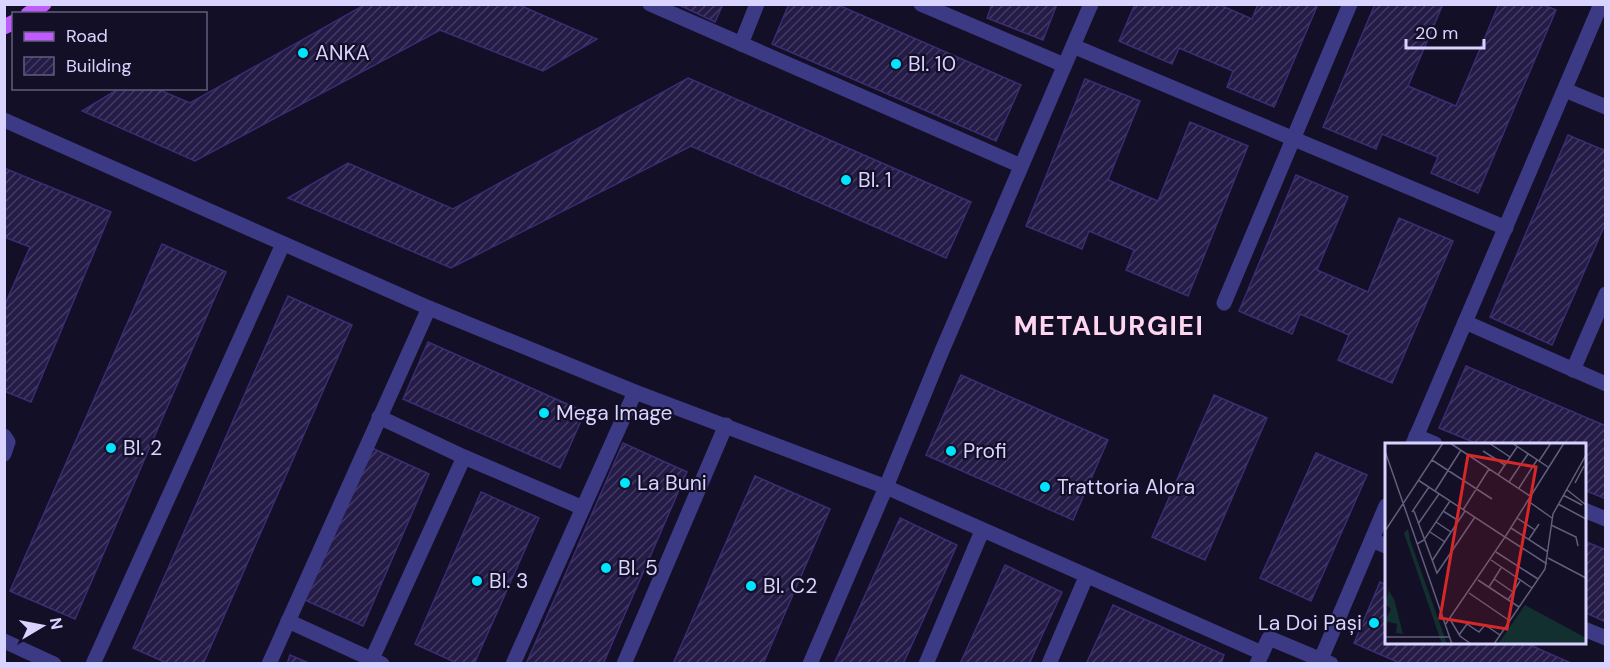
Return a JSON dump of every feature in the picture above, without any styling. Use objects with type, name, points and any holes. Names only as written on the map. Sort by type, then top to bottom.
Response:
[{"type":"main road","points":[[31,12],[44,4]]},
{"type":"street","points":[[650,4],[1021,166]]},
{"type":"street","points":[[741,44],[758,4]]},
{"type":"street","points":[[921,4],[1064,65]]},
{"type":"street","points":[[956,19],[962,4]]},
{"type":"street","points":[[810,663],[1091,4]]},
{"type":"street","points":[[1224,303],[1350,4]]},
{"type":"street","points":[[1430,443],[1414,440],[1601,4]]},
{"type":"street","points":[[1073,46],[1506,228]]},
{"type":"street","points":[[1565,90],[1605,107]]},
{"type":"street","points":[[4,120],[429,308],[635,392],[886,488],[1086,577],[1259,658],[1269,638],[1326,661],[1385,508]]},
{"type":"street","points":[[93,663],[283,244]]},
{"type":"street","points":[[1574,370],[1605,294]]},
{"type":"street","points":[[269,663],[429,308]]},
{"type":"street","points":[[1465,322],[1605,384]]},
{"type":"street","points":[[513,663],[635,392]]},
{"type":"street","points":[[379,417],[464,457],[583,508]]},
{"type":"street","points":[[624,663],[726,425]]},
{"type":"street","points":[[4,436],[8,442],[4,454]]},
{"type":"street","points":[[288,621],[377,661],[464,457]]},
{"type":"street","points":[[1586,511],[1605,519]]},
{"type":"street","points":[[926,663],[982,531]]},
{"type":"street","points":[[1372,540],[1385,546]]},
{"type":"street","points":[[1049,663],[1086,577]]},
{"type":"street","points":[[1586,630],[1605,638]]},
{"type":"street","points":[[4,641],[54,663]]},
{"type":"building","points":[[366,4],[517,4],[597,39],[543,71],[440,30],[195,161],[82,111],[117,90],[160,90],[190,103]]},
{"type":"building","points":[[677,4],[723,4],[715,22]]},
{"type":"building","name":"Bl. 10","points":[[789,4],[836,4],[1021,85],[996,141],[772,44]]},
{"type":"building","points":[[992,4],[1057,4],[1043,40],[987,18]]},
{"type":"building","points":[[1135,4],[1218,4],[1252,19],[1258,4],[1318,4],[1274,107],[1227,87],[1233,71],[1179,48],[1172,64],[1119,41]]},
{"type":"building","points":[[1375,4],[1443,4],[1408,86],[1456,106],[1499,4],[1541,4],[1556,10],[1478,193],[1431,173],[1438,157],[1382,134],[1376,149],[1323,127]]},
{"type":"building","name":"Bl. 1","points":[[688,78],[971,202],[946,258],[691,146],[451,268],[288,198],[348,163],[453,209]]},
{"type":"building","points":[[1085,79],[1140,101],[1108,180],[1158,201],[1190,122],[1248,146],[1188,296],[1126,270],[1134,250],[1089,231],[1082,249],[1026,226]]},
{"type":"building","points":[[1568,135],[1606,151],[1606,222],[1552,345],[1490,317]]},
{"type":"building","points":[[4,168],[111,212],[31,402],[4,391],[4,307],[30,247],[4,237]]},
{"type":"building","points":[[1296,175],[1348,197],[1317,270],[1368,292],[1399,218],[1453,241],[1392,383],[1338,360],[1349,335],[1300,314],[1292,334],[1239,311]]},
{"type":"building","name":"Bl. 2","points":[[162,244],[226,272],[75,619],[10,591]]},
{"type":"building","points":[[288,296],[352,325],[203,664],[169,664],[133,648]]},
{"type":"building","points":[[428,342],[585,412],[560,468],[403,399]]},
{"type":"building","points":[[1466,366],[1606,426],[1606,499],[1586,491],[1586,443],[1476,443],[1439,428]]},
{"type":"building","points":[[961,375],[1108,440],[1073,520],[926,455]]},
{"type":"building","points":[[1214,395],[1267,418],[1205,560],[1152,537]]},
{"type":"building","name":"Bl. 5","points":[[623,443],[687,472],[603,664],[526,664]]},
{"type":"building","points":[[372,448],[429,474],[363,626],[305,600]]},
{"type":"building","points":[[1316,453],[1367,475],[1311,601],[1260,578]]},
{"type":"building","name":"Bl. C2","points":[[755,476],[830,509],[763,664],[673,664]]},
{"type":"building","name":"Bl. 3","points":[[481,492],[539,518],[474,664],[459,664],[415,644]]},
{"type":"building","points":[[900,518],[957,545],[903,664],[834,664]]},
{"type":"building","points":[[1586,542],[1606,550],[1606,622],[1586,613]]},
{"type":"building","points":[[1005,565],[1062,592],[1029,664],[960,664]]},
{"type":"building","points":[[1380,582],[1385,584],[1385,644],[1528,644],[1573,664],[1402,664],[1354,643]]},
{"type":"building","points":[[1113,605],[1224,655],[1221,664],[1092,664],[1087,662]]},
{"type":"building","points":[[290,655],[311,664],[287,664]]},
{"type":"place","name":"ANKA","points":[[303,53]]},
{"type":"place","name":"Bl. 10","points":[[896,64]]},
{"type":"place","name":"Bl. 1","points":[[846,180]]},
{"type":"place","name":"Mega Image","points":[[544,413]]},
{"type":"place","name":"Bl. 2","points":[[111,448]]},
{"type":"place","name":"Profi","points":[[951,451]]},
{"type":"place","name":"La Buni","points":[[625,483]]},
{"type":"place","name":"Trattoria Alora","points":[[1045,487]]},
{"type":"place","name":"Bl. 5","points":[[606,568]]},
{"type":"place","name":"Bl. 3","points":[[477,581]]},
{"type":"place","name":"Bl. C2","points":[[751,586]]},
{"type":"place","name":"La Doi Pași","points":[[1374,623]]},
{"type":"district","name":"METALURGIEI","points":[[1109,326]]}]
